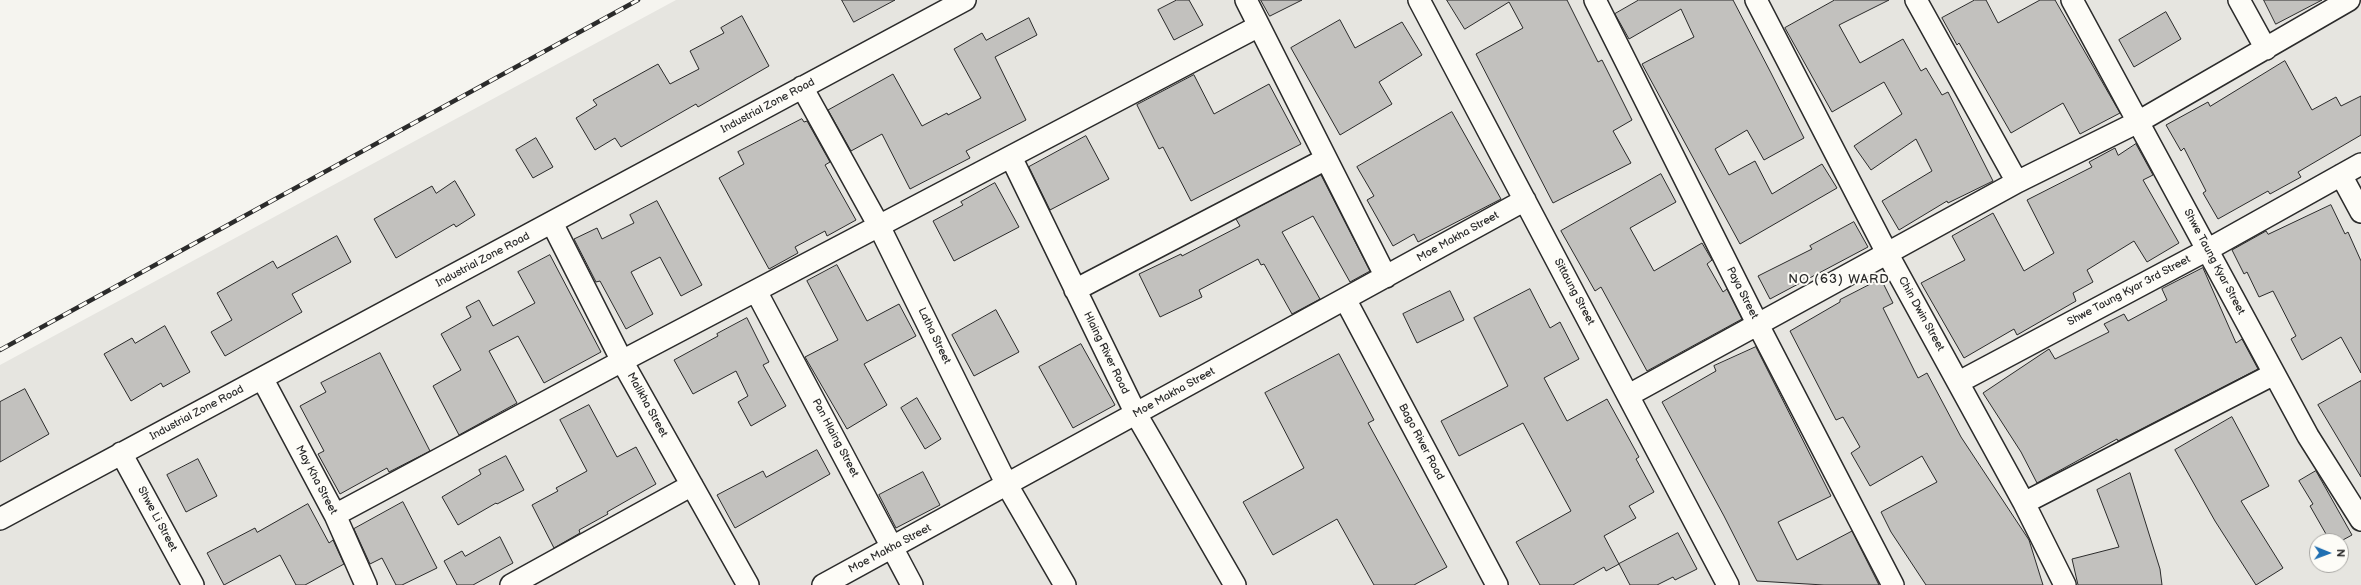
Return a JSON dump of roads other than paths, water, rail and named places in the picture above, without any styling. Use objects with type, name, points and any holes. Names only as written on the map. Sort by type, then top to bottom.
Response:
[{"type":"street","name":"Industrial Zone Road","points":[[0,519],[965,0]]},
{"type":"street","points":[[1246,0],[1386,277]]},
{"type":"street","name":"Sittaung Street","points":[[1418,0],[1629,395],[1728,585]]},
{"type":"street","name":"Chin Dwin Street","points":[[1756,0],[1887,253],[2024,503],[2065,585]]},
{"type":"street","points":[[1916,0],[2016,182]]},
{"type":"street","name":"Shwe Taung Kyar Street","points":[[2072,0],[2308,436],[2361,520]]},
{"type":"street","points":[[2240,0],[2266,49]]},
{"type":"street","points":[[1629,395],[2016,182],[2138,122],[2349,0]]},
{"type":"street","name":"Paya Street","points":[[1598,1],[1758,325],[1893,585]]},
{"type":"street","points":[[335,515],[622,361],[1259,26]]},
{"type":"street","name":"Latha Street","points":[[802,87],[879,226],[1008,484],[1065,585]]},
{"type":"street","name":"Hlaing River Road","points":[[1011,157],[1136,414],[1235,585]]},
{"type":"street","points":[[1076,290],[1326,159]]},
{"type":"street","name":"Shwe Taung Kyar 3rd Street","points":[[1959,382],[2207,250],[2361,164]]},
{"type":"street","points":[[2341,175],[2361,212]]},
{"type":"street","name":"Moe Makha Street","points":[[822,585],[1525,200]]},
{"type":"street","name":"Malikha Street","points":[[552,223],[622,361],[748,585]]},
{"type":"street","name":"Pan Hlaing Street","points":[[756,291],[912,585]]},
{"type":"street","name":"Bago River Road","points":[[1345,299],[1497,585]]},
{"type":"street","points":[[2024,503],[2274,374]]},
{"type":"street","name":"May Kha Street","points":[[262,378],[335,515],[366,585]]},
{"type":"street","name":"Shwe Li Street","points":[[121,453],[193,585]]},
{"type":"street","points":[[511,585],[692,485]]},
{"type":"railway","points":[[0,350],[638,0]]},
{"type":"district","name":"NO (63) WARD","points":[[1839,280]]}]
